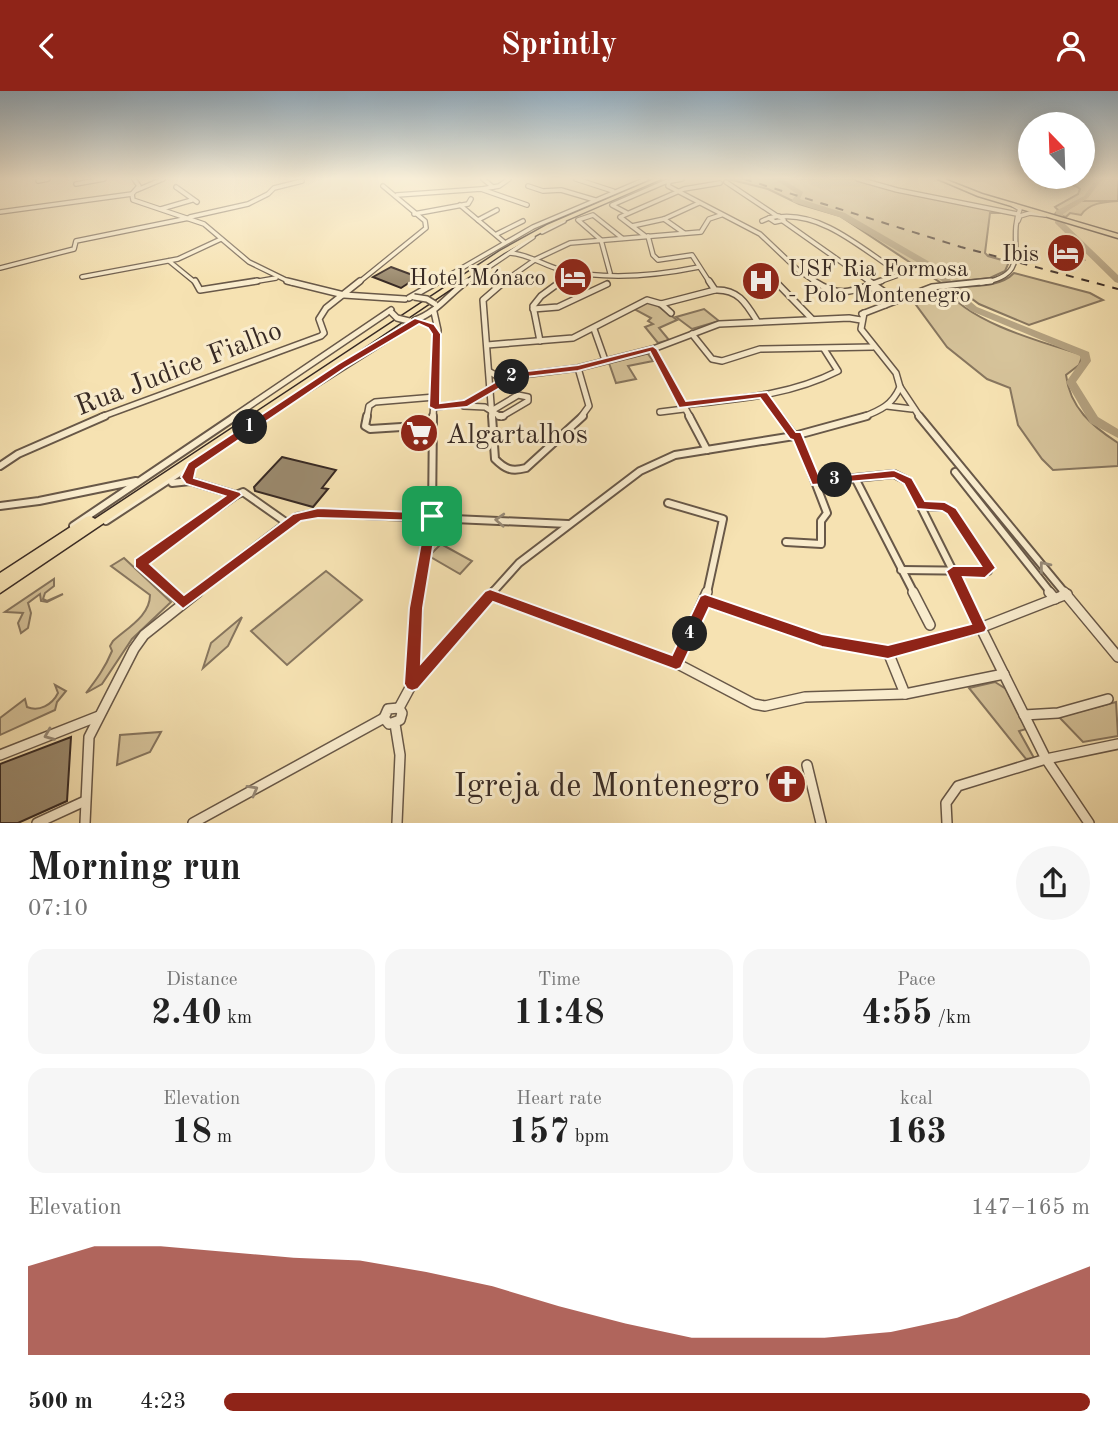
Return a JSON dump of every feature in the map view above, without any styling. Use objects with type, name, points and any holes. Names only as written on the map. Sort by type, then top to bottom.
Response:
[{"type":"main road","points":[[0,588],[25,567],[506,245],[570,213]]},
{"type":"main road","points":[[0,579],[25,567],[502,252],[575,213]]},
{"type":"main road","points":[[1044,213],[1051,215]]},
{"type":"main road","points":[[1045,213],[1118,234]]},
{"type":"street","points":[[174,213],[208,227],[250,262],[277,278],[345,294],[427,299],[435,308],[437,337],[432,516],[416,608],[412,684]]},
{"type":"street","points":[[0,268],[74,249],[76,241],[210,213]]},
{"type":"street","points":[[414,214],[418,213]]},
{"type":"street","points":[[470,213],[504,242]]},
{"type":"street","points":[[478,220],[491,213]]},
{"type":"street","points":[[25,567],[116,496],[299,375],[409,298],[516,235],[571,213]]},
{"type":"street","points":[[25,567],[154,491],[342,366],[435,308],[451,292],[505,254],[578,213]]},
{"type":"street","points":[[627,213],[620,217],[647,236],[653,255],[659,260],[692,255],[715,290]]},
{"type":"street","points":[[632,226],[677,213]]},
{"type":"street","points":[[718,213],[760,234],[798,269],[834,293],[843,294],[874,286],[901,274],[825,224],[803,216],[742,225]]},
{"type":"street","points":[[767,213],[776,219]]},
{"type":"street","points":[[767,213],[895,298]]},
{"type":"street","points":[[849,318],[923,289],[996,280],[1010,272],[1016,253],[1018,213]]},
{"type":"street","points":[[345,294],[426,228],[425,222],[414,214]]},
{"type":"street","points":[[1017,223],[1020,216],[1027,214],[1051,215]]},
{"type":"street","points":[[610,273],[601,240],[579,221],[593,215],[622,238]]},
{"type":"street","points":[[578,368],[589,406],[587,412],[526,468],[516,471],[505,469],[495,459],[495,411],[483,300],[489,292],[536,259],[570,243],[701,232],[709,219],[721,215]]},
{"type":"street","points":[[664,219],[684,233]]},
{"type":"street","points":[[496,234],[523,221]]},
{"type":"street","points":[[496,234],[505,237],[516,235]]},
{"type":"street","points":[[82,277],[169,261],[195,253],[221,239]]},
{"type":"street","points":[[517,247],[516,250],[523,254],[570,272],[661,275],[699,267]]},
{"type":"street","points":[[505,254],[523,254]]},
{"type":"street","points":[[169,261],[195,281],[200,290],[277,278]]},
{"type":"street","points":[[769,275],[812,320]]},
{"type":"street","points":[[540,341],[533,309],[541,296],[560,282]]},
{"type":"street","points":[[533,309],[558,307],[607,284]]},
{"type":"street","points":[[874,286],[885,298],[884,305]]},
{"type":"street","points":[[661,305],[728,289],[736,292],[757,321]]},
{"type":"street","name":"Rua Judice Fialho","points":[[0,465],[39,444],[99,418],[321,336],[324,333],[319,319],[321,313],[345,294]]},
{"type":"street","points":[[882,296],[895,298]]},
{"type":"street","points":[[368,297],[385,303],[397,318],[429,324],[437,337]]},
{"type":"street","points":[[487,345],[573,338],[647,300],[661,305],[671,313]]},
{"type":"street","points":[[864,313],[861,329],[896,373],[900,387],[915,411],[1118,657]]},
{"type":"street","points":[[490,372],[497,376],[514,376],[578,368],[653,349],[727,322],[849,318],[861,320]]},
{"type":"street","points":[[849,318],[866,337]]},
{"type":"street","points":[[594,329],[606,360]]},
{"type":"street","points":[[692,334],[712,359],[722,361],[760,349],[873,347]]},
{"type":"street","points":[[653,349],[707,450]]},
{"type":"street","points":[[660,412],[763,395],[822,380],[838,371],[824,349]]},
{"type":"street","points":[[459,405],[475,399],[514,376]]},
{"type":"street","points":[[395,724],[401,718],[400,708],[412,684],[519,563],[640,471],[663,458],[795,435],[859,419],[887,406],[900,387]]},
{"type":"street","points":[[435,407],[459,405],[485,407],[495,411],[507,409],[509,414],[528,401],[527,395],[518,395],[495,411]]},
{"type":"street","points":[[763,395],[795,435],[828,516],[821,521],[821,544],[786,542]]},
{"type":"street","points":[[433,425],[370,429],[365,426],[369,406],[375,402],[435,397]]},
{"type":"street","points":[[475,399],[492,401]]},
{"type":"street","points":[[887,406],[899,406],[915,411]]},
{"type":"street","points":[[190,481],[187,477],[192,466]]},
{"type":"street","points":[[955,472],[1055,599]]},
{"type":"street","points":[[816,482],[901,475],[908,481],[1046,758],[1089,823]]},
{"type":"street","points":[[855,478],[930,625]]},
{"type":"street","points":[[0,506],[39,501],[139,480]]},
{"type":"street","points":[[154,491],[179,480],[236,495]]},
{"type":"street","points":[[114,485],[119,489],[116,496]]},
{"type":"street","points":[[183,603],[140,563],[243,492],[287,523]]},
{"type":"street","points":[[668,503],[723,519],[705,601],[676,663]]},
{"type":"street","points":[[901,570],[985,572],[989,568],[951,511],[945,507],[922,506]]},
{"type":"street","points":[[85,823],[89,737],[134,649],[144,635],[287,523],[297,517],[318,513],[568,524]]},
{"type":"street","points":[[705,601],[822,641],[888,652],[980,628],[1067,594]]},
{"type":"street","points":[[490,595],[676,663],[754,704],[765,706],[805,697],[905,694],[1004,674]]},
{"type":"street","points":[[888,652],[905,694]]},
{"type":"street","points":[[1024,715],[1058,713],[1108,699]]},
{"type":"street","points":[[193,823],[384,718],[388,709],[400,708]]},
{"type":"street","points":[[0,755],[99,716]]},
{"type":"street","points":[[384,718],[386,723],[395,724]]},
{"type":"street","points":[[395,724],[400,755],[397,823]]},
{"type":"street","points":[[947,823],[944,809],[949,795],[958,786],[1046,758],[1118,744]]},
{"type":"street","points":[[807,765],[821,823]]},
{"type":"street","points":[[37,823],[85,801]]},
{"type":"shaded area","points":[[830,213],[990,213],[985,253],[1009,262],[1005,271],[990,278],[941,283],[840,216]]},
{"type":"shaded area","points":[[1070,213],[1066,217],[1055,214]]},
{"type":"shaded area","points":[[1014,273],[1090,293],[1103,300],[1029,325],[979,304],[956,287],[995,283]]},
{"type":"shaded area","points":[[944,287],[969,311],[987,320],[1026,337],[1080,354],[1082,357],[1079,365],[1066,375],[1068,387],[1077,407],[1084,415],[1118,443],[1118,466],[1053,470],[1042,459],[1018,425],[1010,388],[987,379],[947,347],[911,298],[925,291]]},
{"type":"shaded area","points":[[645,302],[654,303],[677,320],[659,328],[669,340],[658,343],[645,327],[653,324],[648,321],[651,318],[634,309]]},
{"type":"shaded area","points":[[704,309],[719,321],[692,329],[676,317]]},
{"type":"shaded area","points":[[648,354],[653,361],[628,366],[636,379],[616,383],[609,363]]},
{"type":"shaded area","points":[[441,544],[472,561],[460,574],[429,556]]},
{"type":"shaded area","points":[[124,558],[171,602],[132,639],[102,684],[86,693],[106,663],[113,641],[137,621],[149,602],[150,595],[111,566]]},
{"type":"shaded area","points":[[326,571],[362,600],[287,665],[251,631]]},
{"type":"shaded area","points":[[54,579],[54,586],[45,593],[43,599],[47,601],[63,594],[47,602],[41,601],[40,594],[28,603],[31,613],[28,628],[21,633],[18,623],[23,613],[5,612]]},
{"type":"shaded area","points":[[242,617],[228,646],[203,668],[211,643]]},
{"type":"shaded area","points":[[995,682],[1006,689],[1026,729],[1019,731],[1034,758],[1026,759],[969,688]]},
{"type":"shaded area","points":[[55,685],[66,691],[57,702],[55,710],[0,735],[0,718],[25,699],[27,707],[40,708],[49,704],[58,693]]},
{"type":"shaded area","points":[[1116,702],[1118,736],[1083,742],[1059,717]]},
{"type":"shaded area","points":[[161,732],[150,752],[117,765],[120,735]]},
{"type":"building","name":"Ibis","points":[[1052,243],[1068,244],[1083,259],[1056,254],[1056,251],[1052,250]]},
{"type":"building","points":[[391,267],[418,277],[401,288],[373,277]]},
{"type":"building","points":[[282,457],[336,470],[322,488],[328,489],[313,507],[255,491],[254,487]]},
{"type":"building","points":[[71,737],[67,801],[18,823],[0,823],[0,764]]},
{"type":"building","name":"Igreja de Montenegro","points":[[778,772],[799,775],[803,779],[804,791],[776,791],[769,787],[767,775]]},
{"type":"waterway","points":[[836,213],[925,263],[974,309],[1085,354],[1086,361],[1071,382],[1094,420],[1118,434]]},
{"type":"waterway","points":[[1059,213],[1059,223],[1118,280]]},
{"type":"railway","points":[[853,213],[961,247],[1118,289]]},
{"type":"place","name":"Ibis","points":[[1066,253]]},
{"type":"place","name":"Hotel Mónaco","points":[[573,277]]},
{"type":"place","name":"USF Ria Formosa - Polo Montenegro","points":[[761,281]]},
{"type":"place","name":"Algartalhos","points":[[419,433]]},
{"type":"place","name":"Igreja de Montenegro","points":[[787,784]]},
{"type":"route","points":[[418,320],[431,326],[437,334],[435,407],[467,404],[514,376],[578,368],[653,349],[682,405],[763,395],[794,436],[797,435],[816,482],[901,475],[908,481],[922,506],[945,507],[951,511],[989,568],[985,572],[953,571],[980,628],[888,652],[822,641],[705,601],[676,663],[490,595],[412,684],[416,608],[432,516],[318,513],[297,517],[183,603],[140,563],[236,495],[190,481],[187,473],[192,466],[294,397],[418,320]]}]
